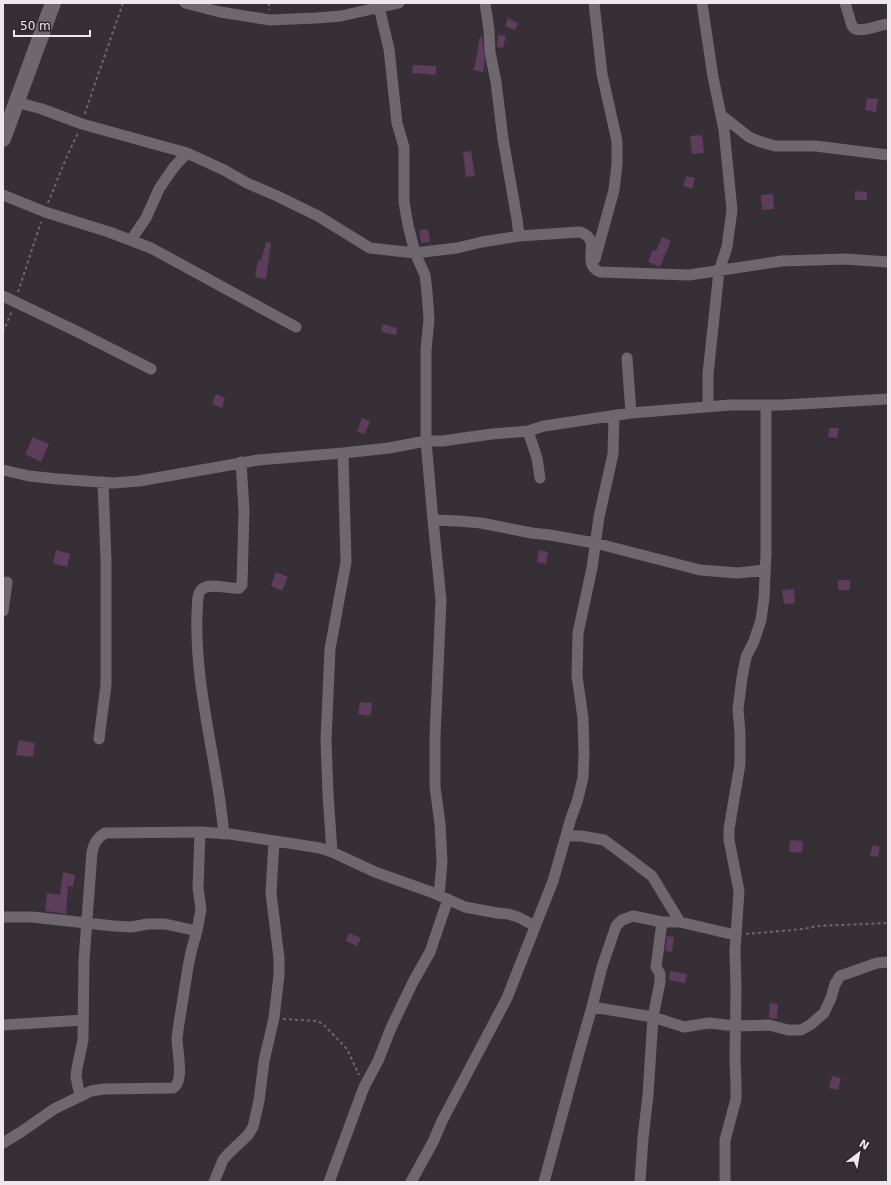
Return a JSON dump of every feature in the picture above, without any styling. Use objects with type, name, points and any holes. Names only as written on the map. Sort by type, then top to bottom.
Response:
[{"type":"street","points":[[3,139],[53,3]]},
{"type":"street","points":[[185,3],[220,12],[270,20],[341,16],[379,5],[399,3]]},
{"type":"street","points":[[484,3],[489,30],[490,52],[496,82],[503,139],[519,236]]},
{"type":"street","points":[[593,268],[614,190],[617,164],[617,141],[602,74],[594,3]]},
{"type":"street","points":[[702,3],[712,70],[724,130],[732,210],[727,247],[720,271],[708,374],[708,406]]},
{"type":"street","points":[[845,3],[852,26],[855,29],[866,29],[888,24]]},
{"type":"street","points":[[329,1182],[364,1087],[378,1061],[391,1028],[413,982],[430,952],[443,897],[440,824],[435,787],[434,737],[441,600],[426,441],[426,350],[429,319],[424,275],[415,253],[404,202],[404,147],[397,123],[389,49],[379,5]]},
{"type":"street","points":[[16,102],[42,109],[82,124],[187,153],[318,216],[366,247],[374,249],[415,253],[457,248],[519,236],[582,233],[590,239],[591,264],[593,268],[600,272],[689,275],[782,262],[845,259],[888,262]]},
{"type":"street","points":[[721,115],[749,137],[758,142],[783,147],[815,146],[888,155]]},
{"type":"street","points":[[131,240],[146,218],[159,189],[174,167],[187,153]]},
{"type":"street","points":[[3,195],[45,212],[110,232],[151,248],[296,327]]},
{"type":"street","points":[[3,296],[151,369]]},
{"type":"street","points":[[627,358],[630,413]]},
{"type":"street","points":[[3,470],[30,476],[58,479],[104,482],[133,481],[158,478],[241,462],[389,448],[426,441],[442,442],[492,434],[528,431],[544,426],[630,413],[730,404],[766,406],[800,405],[888,399]]},
{"type":"street","points":[[725,1182],[725,1140],[736,1099],[735,935],[738,911],[738,890],[729,840],[729,829],[740,764],[738,709],[742,678],[746,657],[754,642],[761,620],[765,570],[766,406]]},
{"type":"street","points":[[411,1182],[507,998],[553,881],[577,802],[583,778],[584,735],[577,676],[578,639],[613,454],[614,416]]},
{"type":"street","points":[[528,431],[537,458],[540,478]]},
{"type":"street","points":[[332,852],[328,794],[327,733],[330,649],[346,562],[343,453]]},
{"type":"street","points":[[224,834],[200,683],[197,630],[198,596],[202,589],[210,586],[235,589],[242,585],[244,511],[241,462]]},
{"type":"street","points":[[98,739],[106,685],[106,560],[104,482]]},
{"type":"street","points":[[433,520],[481,523],[595,543],[700,570],[738,573],[765,570]]},
{"type":"street","points":[[3,611],[7,582]]},
{"type":"street","points":[[3,1143],[54,1109],[91,1091],[104,1089],[173,1088],[178,1084],[180,1062],[177,1039],[178,1030],[188,967],[201,909],[198,888],[200,832]]},
{"type":"street","points":[[80,1096],[76,1076],[83,1040],[84,960],[92,852],[97,837],[105,833],[200,832],[239,835],[320,848],[375,872],[443,897],[465,907],[508,914],[518,917],[535,926]]},
{"type":"street","points":[[566,836],[581,836],[604,840],[619,851],[652,876],[680,922]]},
{"type":"street","points":[[214,1182],[223,1160],[248,1135],[253,1127],[259,1101],[264,1061],[274,1018],[279,975],[279,948],[271,893],[274,841]]},
{"type":"street","points":[[544,1182],[602,967],[616,926],[622,920],[633,916],[662,922],[680,922],[735,935]]},
{"type":"street","points":[[3,917],[32,917],[86,924],[131,927],[148,924],[165,924],[197,931]]},
{"type":"street","points":[[640,1182],[653,1017],[660,982],[660,974],[656,966],[662,922]]},
{"type":"street","points":[[592,1007],[653,1017],[684,1027],[709,1023],[736,1026],[769,1025],[788,1030],[801,1030],[810,1025],[824,1013],[831,998],[835,984],[840,976],[877,963],[888,962]]},
{"type":"street","points":[[3,1025],[83,1020]]},
{"type":"path","points":[[3,332],[45,212],[67,156],[82,124],[123,3]]},
{"type":"path","points":[[735,935],[793,930],[817,926],[888,923]]},
{"type":"path","points":[[274,1018],[317,1021],[323,1024],[347,1049],[364,1087]]},
{"type":"building","points":[[508,18],[518,23],[515,30],[505,26]]},
{"type":"building","points":[[498,35],[506,36],[503,48],[497,47]]},
{"type":"building","points":[[480,36],[482,37],[485,61],[483,72],[474,70]]},
{"type":"building","points":[[413,65],[436,66],[436,75],[412,73]]},
{"type":"building","points":[[867,98],[878,99],[876,112],[865,110]]},
{"type":"building","points":[[702,135],[704,153],[692,154],[690,136]]},
{"type":"building","points":[[471,151],[475,176],[466,177],[463,152]]},
{"type":"building","points":[[686,176],[695,178],[692,189],[683,186]]},
{"type":"building","points":[[855,191],[867,192],[867,200],[855,200]]},
{"type":"building","points":[[773,194],[774,209],[762,210],[761,195]]},
{"type":"building","points":[[428,229],[430,242],[421,243],[419,230]]},
{"type":"building","points":[[662,237],[671,241],[660,267],[648,262],[653,250],[656,251]]},
{"type":"building","points":[[266,242],[271,243],[266,279],[255,277],[258,260],[261,261]]},
{"type":"building","points":[[383,324],[397,328],[396,335],[381,332]]},
{"type":"building","points":[[216,394],[225,398],[222,408],[212,404]]},
{"type":"building","points":[[362,418],[370,421],[365,434],[357,432]]},
{"type":"building","points":[[829,428],[839,428],[837,438],[828,437]]},
{"type":"building","points":[[33,437],[49,444],[41,462],[25,454]]},
{"type":"building","points":[[56,550],[70,554],[67,567],[53,563]]},
{"type":"building","points":[[539,550],[548,552],[546,564],[537,562]]},
{"type":"building","points":[[276,572],[288,577],[282,591],[271,586]]},
{"type":"building","points":[[838,580],[850,580],[850,590],[838,590]]},
{"type":"building","points":[[794,589],[795,603],[784,604],[782,590]]},
{"type":"building","points":[[360,702],[372,703],[371,716],[358,714]]},
{"type":"building","points":[[19,740],[35,743],[33,757],[16,755]]},
{"type":"building","points":[[790,840],[803,841],[802,853],[789,852]]},
{"type":"building","points":[[873,845],[880,847],[878,857],[870,856]]},
{"type":"building","points":[[63,872],[75,875],[73,887],[68,886],[66,914],[45,911],[47,893],[60,895]]},
{"type":"building","points":[[349,933],[361,938],[357,946],[346,941]]},
{"type":"building","points":[[667,936],[674,937],[672,952],[665,951]]},
{"type":"building","points":[[670,971],[687,974],[685,983],[669,980]]},
{"type":"building","points":[[770,1003],[778,1004],[777,1019],[769,1018]]},
{"type":"building","points":[[832,1076],[841,1078],[838,1090],[829,1088]]}]
